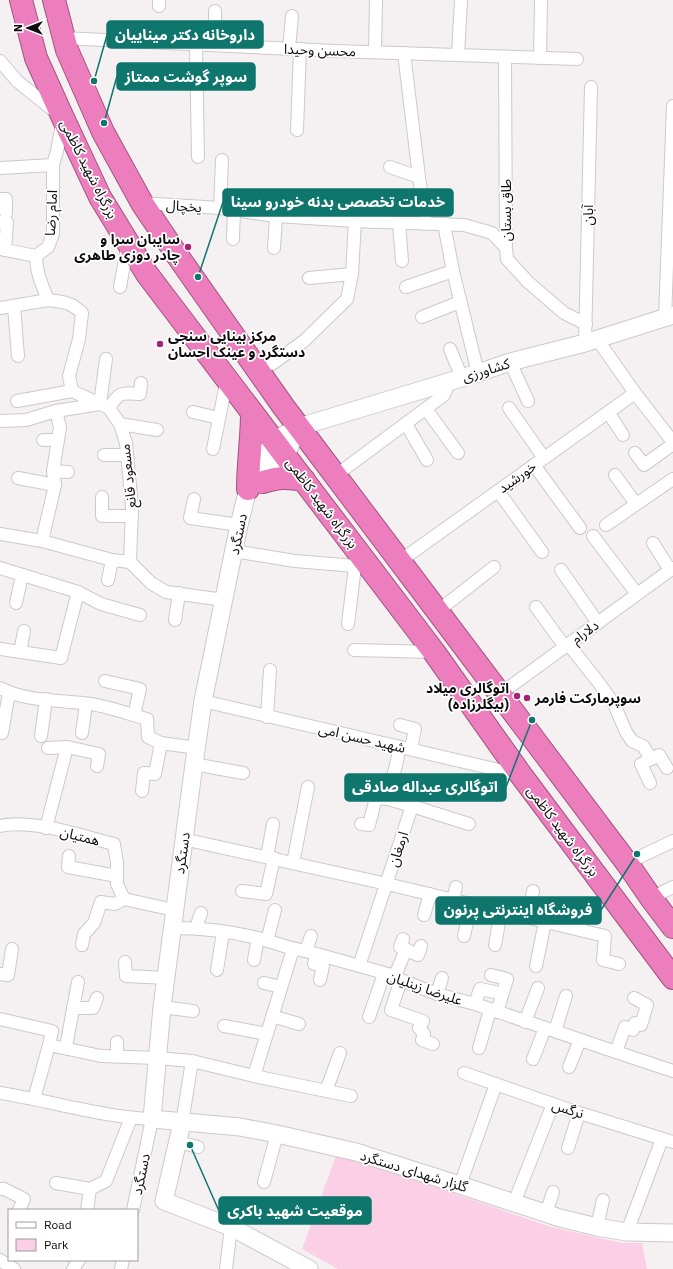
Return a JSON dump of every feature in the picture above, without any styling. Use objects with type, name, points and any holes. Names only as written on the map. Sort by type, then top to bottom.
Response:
[{"type":"highway","name":"بزرگراه شهید کاظمی","points":[[21,0],[36,58],[63,118],[100,197],[147,274],[304,480],[360,563],[434,652],[521,775],[673,978]]},
{"type":"highway","name":"بزرگراه شهید کاظمی","points":[[54,0],[67,50],[103,132],[142,203],[245,352],[300,427],[627,863],[673,927]]},
{"type":"highway","points":[[252,413],[252,432],[248,464],[252,490],[278,478],[286,477],[304,480]]},
{"type":"street","points":[[375,52],[376,0]]},
{"type":"street","points":[[458,55],[461,0]]},
{"type":"street","points":[[540,58],[541,0]]},
{"type":"street","points":[[214,45],[215,11]]},
{"type":"street","points":[[292,16],[297,130]]},
{"type":"street","name":"محسن وحیدا","points":[[63,38],[294,49],[577,59]]},
{"type":"street","points":[[196,44],[198,157]]},
{"type":"street","points":[[404,53],[426,224]]},
{"type":"street","name":"طاق بستان","points":[[505,57],[507,259],[528,282],[564,314],[586,324]]},
{"type":"street","points":[[0,60],[17,81],[63,118]]},
{"type":"street","name":"آبان","points":[[591,86],[586,324],[591,341]]},
{"type":"street","points":[[669,316],[673,106]]},
{"type":"street","name":"امام رضا","points":[[48,300],[36,267],[36,256],[48,248],[53,234],[53,166],[63,118]]},
{"type":"street","points":[[220,208],[222,160]]},
{"type":"street","points":[[0,168],[53,166]]},
{"type":"street","points":[[390,167],[419,177]]},
{"type":"street","points":[[0,199],[6,199],[3,217],[7,222],[3,250],[36,256]]},
{"type":"street","points":[[372,222],[374,201]]},
{"type":"street","name":"یخچال","points":[[142,203],[220,208],[276,216],[355,222],[464,225],[492,233],[506,248]]},
{"type":"street","points":[[233,239],[234,210]]},
{"type":"street","points":[[274,248],[276,216]]},
{"type":"street","points":[[272,364],[304,341],[347,299],[352,274],[355,222]]},
{"type":"street","points":[[399,223],[402,260]]},
{"type":"street","points":[[444,224],[460,302],[478,373]]},
{"type":"street","points":[[120,288],[128,243]]},
{"type":"street","points":[[406,287],[453,271]]},
{"type":"street","points":[[308,277],[352,274]]},
{"type":"street","points":[[0,308],[48,300],[75,306],[82,313],[79,339],[69,376],[72,391]]},
{"type":"street","points":[[422,317],[460,302]]},
{"type":"street","points":[[14,306],[18,356]]},
{"type":"street","name":"کشاورزی","points":[[300,427],[510,362],[591,341],[669,316]]},
{"type":"street","points":[[591,341],[635,393],[673,443],[644,465],[636,453]]},
{"type":"street","points":[[336,476],[444,395],[456,379],[450,349]]},
{"type":"street","points":[[104,406],[106,359]]},
{"type":"street","points":[[510,362],[528,401]]},
{"type":"street","points":[[212,449],[227,379]]},
{"type":"street","points":[[0,421],[26,420],[56,411],[104,406],[116,396],[124,393],[140,394],[140,383]]},
{"type":"street","points":[[17,401],[72,391],[104,406]]},
{"type":"street","name":"خورشید","points":[[400,561],[635,393]]},
{"type":"street","name":"مسعود قانع","points":[[104,406],[120,424],[126,443],[132,507],[130,562]]},
{"type":"street","points":[[509,408],[539,462],[580,528]]},
{"type":"street","points":[[426,409],[458,453]]},
{"type":"street","points":[[42,540],[55,485],[53,471],[60,427],[56,411]]},
{"type":"street","points":[[193,412],[218,418]]},
{"type":"street","points":[[608,412],[623,435]]},
{"type":"street","points":[[120,424],[157,430]]},
{"type":"street","points":[[406,424],[427,460]]},
{"type":"street","name":"دستگرد","points":[[133,1209],[152,1119],[162,1007],[203,701],[239,525],[262,459],[280,448],[300,427]]},
{"type":"street","points":[[43,440],[58,440]]},
{"type":"street","points":[[104,455],[127,455]]},
{"type":"street","points":[[53,471],[68,472]]},
{"type":"street","points":[[615,475],[636,504]]},
{"type":"street","points":[[18,478],[55,485]]},
{"type":"street","points":[[606,525],[673,479]]},
{"type":"street","points":[[498,491],[542,552]]},
{"type":"street","points":[[102,497],[102,516],[132,516]]},
{"type":"street","points":[[194,499],[190,518],[239,525]]},
{"type":"street","points":[[0,534],[42,540],[112,560],[130,562],[151,583],[166,592],[224,600]]},
{"type":"street","points":[[593,536],[637,594]]},
{"type":"street","name":"دلارام","points":[[500,694],[671,569],[653,543]]},
{"type":"street","points":[[234,551],[295,561],[360,563],[348,624]]},
{"type":"street","points":[[108,580],[112,560]]},
{"type":"street","points":[[438,611],[494,567]]},
{"type":"street","points":[[0,568],[78,592],[101,604],[140,615]]},
{"type":"street","points":[[561,570],[598,623]]},
{"type":"street","points":[[16,603],[22,575]]},
{"type":"street","points":[[0,649],[61,658],[78,592]]},
{"type":"street","points":[[175,620],[179,593]]},
{"type":"street","points":[[536,607],[566,646],[599,683],[614,704],[626,732],[632,741],[643,746],[651,759]]},
{"type":"street","points":[[20,652],[24,631]]},
{"type":"street","points":[[354,650],[434,652]]},
{"type":"street","points":[[267,717],[270,670]]},
{"type":"street","points":[[105,681],[140,689],[134,716]]},
{"type":"street","points":[[2,733],[5,691],[46,699],[86,704],[148,719],[148,737],[243,773]]},
{"type":"street","points":[[41,736],[46,699]]},
{"type":"street","name":"شهید حسن امی","points":[[203,701],[521,775]]},
{"type":"street","points":[[82,733],[86,704]]},
{"type":"street","points":[[388,799],[406,748],[415,728],[400,725]]},
{"type":"street","points":[[142,791],[144,773],[155,774],[161,743]]},
{"type":"street","points":[[48,748],[67,747],[98,754],[96,766]]},
{"type":"street","points":[[46,828],[67,747]]},
{"type":"street","points":[[650,783],[641,764],[659,754],[668,768]]},
{"type":"street","points":[[293,862],[308,787]]},
{"type":"street","points":[[361,824],[369,825],[376,798],[388,799],[469,824]]},
{"type":"street","name":"ارمغان","points":[[359,966],[412,806]]},
{"type":"street","points":[[242,891],[266,894],[273,824]]},
{"type":"street","name":"همتیان","points":[[5,825],[46,828],[114,844],[117,863],[117,884],[124,899]]},
{"type":"street","points":[[184,839],[293,862],[471,904],[489,903],[501,911],[605,936],[603,960],[619,964]]},
{"type":"street","points":[[627,863],[673,841]]},
{"type":"street","points":[[69,856],[68,867],[117,876]]},
{"type":"street","points":[[453,900],[456,886]]},
{"type":"street","points":[[651,898],[673,887]]},
{"type":"street","points":[[527,917],[533,891]]},
{"type":"street","points":[[424,915],[430,894]]},
{"type":"street","points":[[82,945],[84,934],[94,923],[100,902],[115,904],[124,899],[174,910]]},
{"type":"street","points":[[464,936],[471,904]]},
{"type":"street","points":[[254,960],[275,910]]},
{"type":"street","points":[[495,946],[501,911]]},
{"type":"street","points":[[196,928],[201,913]]},
{"type":"street","points":[[536,966],[545,922]]},
{"type":"street","name":"علیرضا زینلیان","points":[[172,928],[196,928],[223,932],[263,939],[294,949],[311,952],[393,977],[437,994],[475,1004],[525,1022],[673,1070]]},
{"type":"street","points":[[217,970],[223,932]]},
{"type":"street","points":[[311,936],[311,952],[314,964],[323,966],[320,980]]},
{"type":"street","points":[[369,1017],[393,977],[404,944],[418,955],[421,946]]},
{"type":"street","points":[[0,974],[8,975],[12,949]]},
{"type":"street","points":[[254,1076],[294,949]]},
{"type":"street","points":[[125,962],[126,976],[166,978]]},
{"type":"street","points":[[479,1048],[507,979],[491,975]]},
{"type":"street","points":[[393,977],[391,1010],[423,1021],[419,1028],[424,1034],[422,1040],[433,1044]]},
{"type":"street","points":[[437,994],[442,978]]},
{"type":"street","points":[[66,1047],[78,982]]},
{"type":"street","points":[[264,983],[281,987]]},
{"type":"street","points":[[525,1022],[538,988]]},
{"type":"street","points":[[475,1004],[480,989],[495,992]]},
{"type":"street","points":[[533,1058],[550,1030],[566,996]]},
{"type":"street","points":[[73,1008],[93,1008],[97,998]]},
{"type":"street","points":[[616,1052],[625,1027],[634,1030],[635,1023],[641,1025],[647,1005],[634,998]]},
{"type":"street","points":[[162,1007],[193,1011]]},
{"type":"street","points":[[272,1016],[299,1024]]},
{"type":"street","points":[[0,1019],[52,1031],[34,1099]]},
{"type":"street","points":[[224,1026],[267,1034]]},
{"type":"street","points":[[569,1067],[580,1040]]},
{"type":"street","points":[[117,1042],[117,1055]]},
{"type":"street","points":[[49,1045],[66,1047],[101,1056],[117,1055],[192,1061],[254,1076],[351,1096]]},
{"type":"street","points":[[326,1091],[340,1053]]},
{"type":"street","points":[[192,1061],[178,1142],[198,1147]]},
{"type":"street","name":"نرگس","points":[[464,1073],[579,1113],[667,1140]]},
{"type":"street","points":[[460,1185],[496,1084]]},
{"type":"street","points":[[0,1094],[34,1099],[131,1118],[152,1119]]},
{"type":"street","points":[[514,1203],[552,1104]]},
{"type":"street","points":[[568,1148],[579,1113]]},
{"type":"street","points":[[56,1183],[90,1189],[106,1181],[131,1118]]},
{"type":"street","name":"گلزار شهدای دستگرد","points":[[152,1119],[240,1128],[277,1134],[356,1152],[546,1214],[598,1227],[627,1232],[673,1233]]},
{"type":"street","points":[[264,1182],[277,1134]]},
{"type":"street","points":[[627,1232],[667,1140]]},
{"type":"street","name":"دستگرد","points":[[178,1142],[164,1201],[231,1227],[309,1269]]},
{"type":"street","points":[[0,1189],[4,1189],[24,1199],[19,1209]]},
{"type":"street","points":[[87,1209],[90,1189]]},
{"type":"street","points":[[546,1214],[552,1192]]},
{"type":"street","points":[[598,1227],[603,1200]]},
{"type":"street","points":[[226,1269],[231,1227]]},
{"type":"street","points":[[0,1260],[14,1269]]},
{"type":"green space","points":[[337,1153],[551,1227],[622,1243],[642,1243],[647,1269],[338,1269],[302,1249]]},
{"type":"place","name":"داروخانه دکتر میناییان","points":[[94,81]]},
{"type":"place","name":"سوپر گوشت ممتاز","points":[[104,123]]},
{"type":"place","name":"سایبان سرا و چادر دوزی طاهری","points":[[188,247]]},
{"type":"place","name":"خدمات تخصصی بدنه خودرو سینا","points":[[198,277]]},
{"type":"place","name":"مرکز بینایی سنجی دستگرد و عینک احسان","points":[[160,344]]},
{"type":"place","name":"اتوگالری میلاد (بیگلرزاده)","points":[[517,696]]},
{"type":"place","name":"سوپرمارکت فارمر","points":[[527,698]]},
{"type":"place","name":"اتوگالری عبداله صادقی","points":[[532,720]]},
{"type":"place","name":"فروشگاه اینترنتی پرنون","points":[[637,854]]},
{"type":"place","name":"موقعیت شهید باکری","points":[[190,1145]]}]
